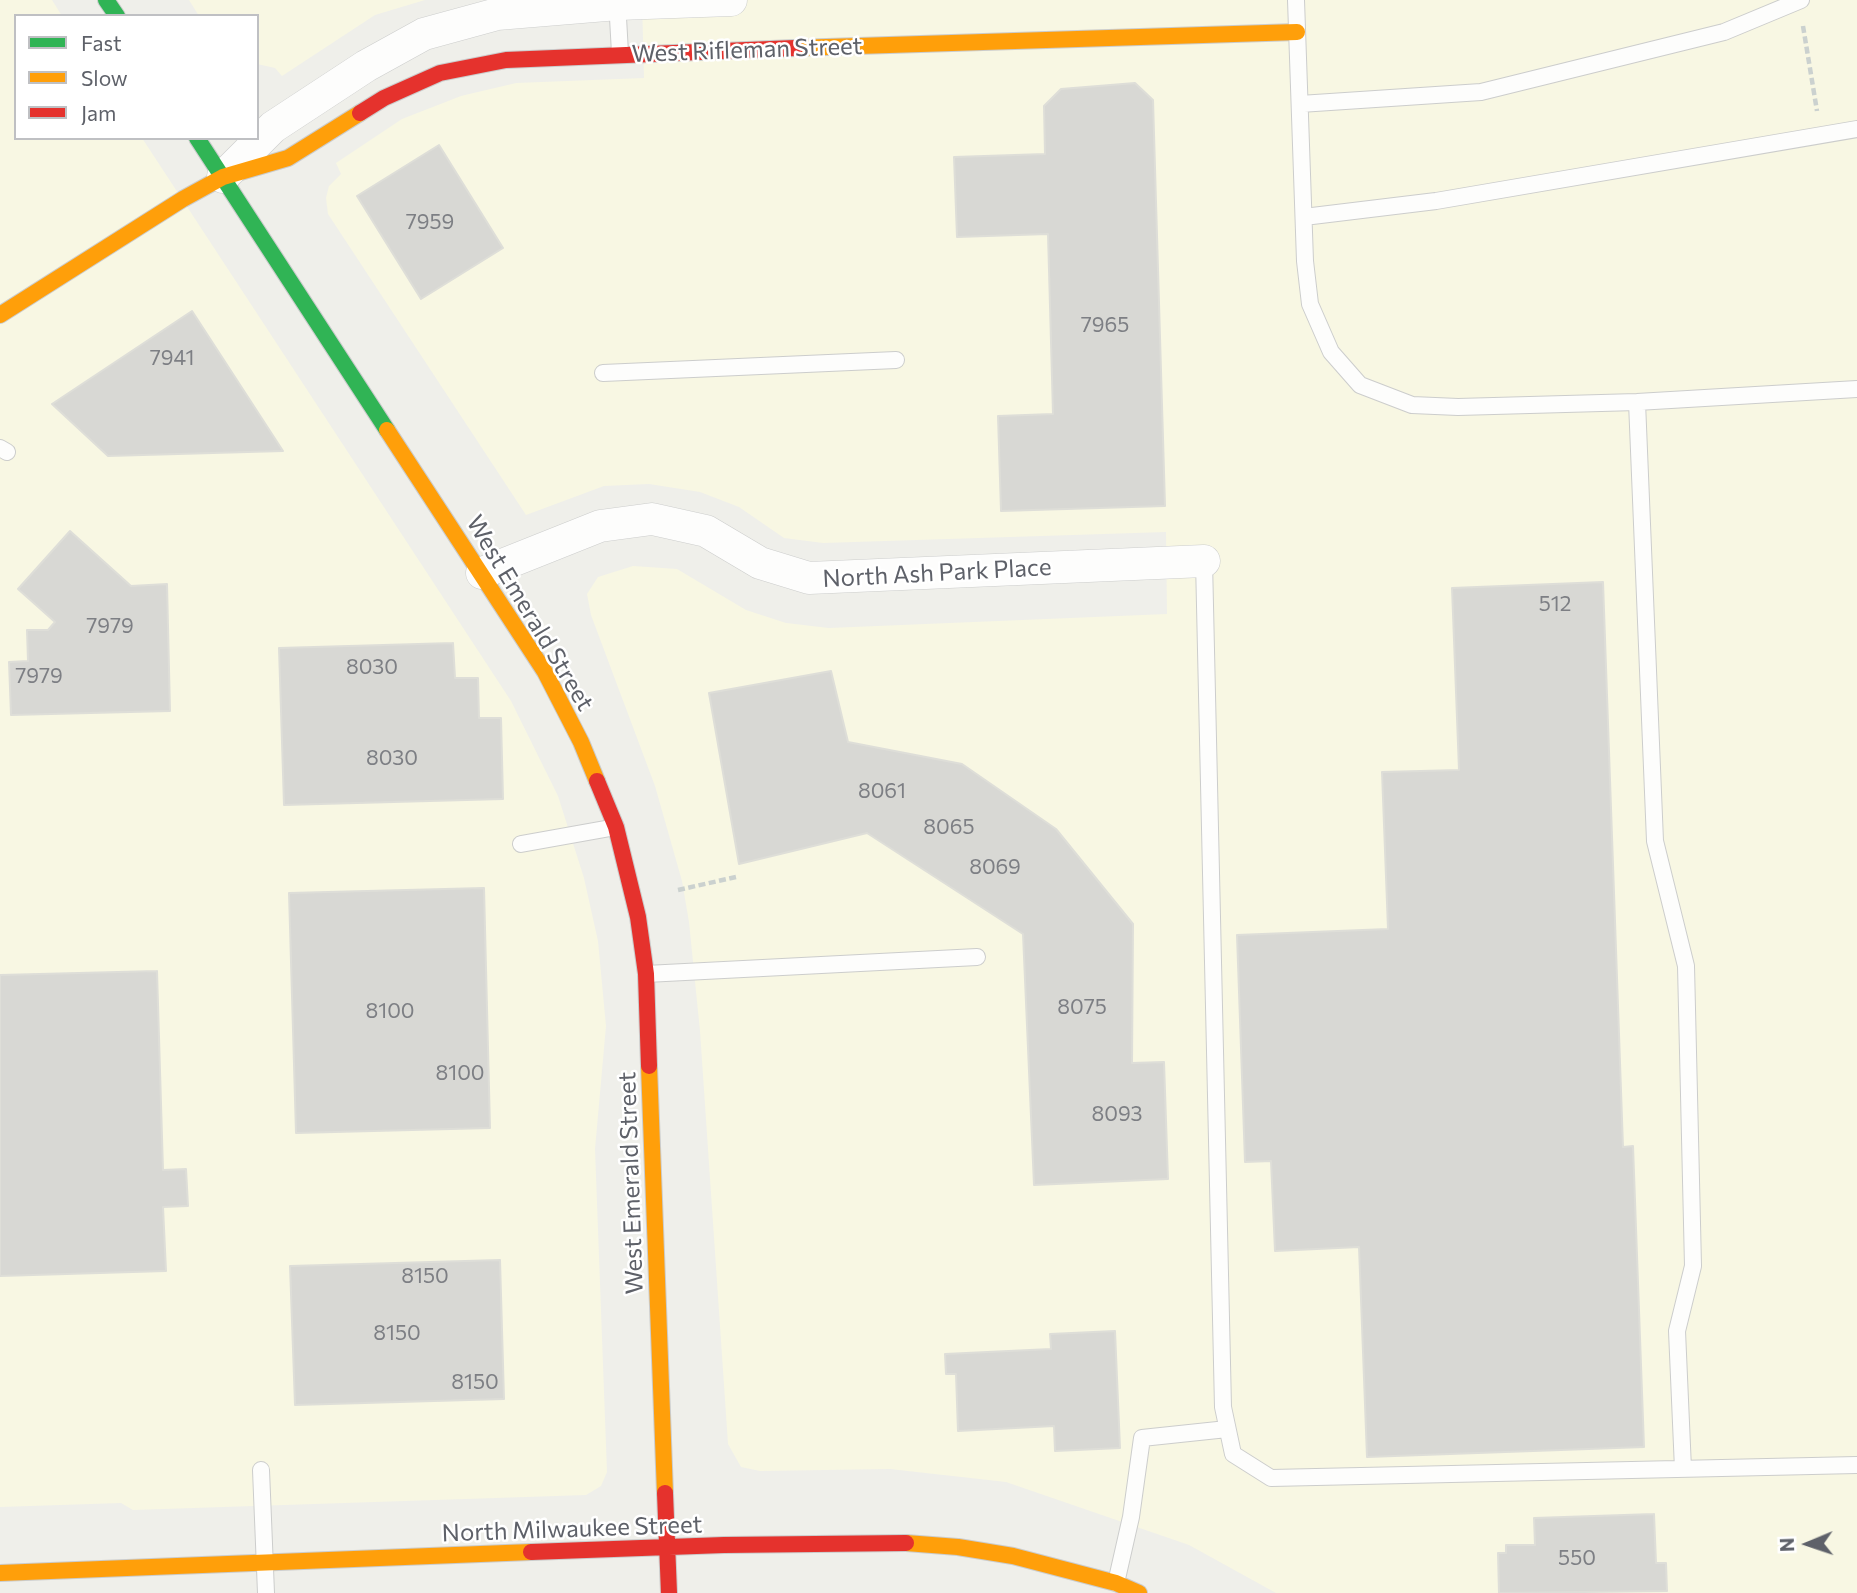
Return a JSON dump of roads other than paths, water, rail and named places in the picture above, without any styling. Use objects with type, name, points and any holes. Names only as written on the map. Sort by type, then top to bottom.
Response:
[{"type":"main road","name":"West Rifleman Street","points":[[0,316],[223,177],[288,158],[384,98],[440,73],[506,60],[620,54],[1297,32]]},
{"type":"main road","name":"West Emerald Street","points":[[198,140],[545,672],[581,742],[616,827],[638,917],[646,974],[669,1593]]},
{"type":"main road","name":"North Milwaukee Street","points":[[0,1573],[839,1542],[945,1546],[1013,1556],[1116,1583],[1139,1593]]},
{"type":"street","name":"West Rifleman Street","points":[[223,177],[273,127],[366,66],[424,34],[497,14],[617,2],[731,0]]},
{"type":"street","name":"North Ash Park Place","points":[[482,573],[600,526],[652,519],[706,531],[760,563],[809,579],[1204,561]]},
{"type":"lane","points":[[1296,0],[1310,304],[1331,352],[1360,385],[1412,405],[1458,407],[1637,402],[1857,389]]},
{"type":"lane","points":[[1300,104],[1480,92],[1724,32],[1801,0]]},
{"type":"lane","points":[[617,2],[620,54]]},
{"type":"lane","points":[[1304,217],[1436,201],[1857,129]]},
{"type":"lane","points":[[603,373],[897,360]]},
{"type":"lane","points":[[1637,402],[1655,841],[1686,966],[1693,1266],[1677,1331],[1683,1469]]},
{"type":"lane","points":[[1204,561],[1223,1407],[1233,1454],[1271,1478],[1857,1465]]},
{"type":"lane","points":[[522,844],[616,827]]},
{"type":"lane","points":[[646,974],[977,957]]},
{"type":"lane","points":[[1116,1583],[1131,1517],[1142,1438],[1227,1429]]},
{"type":"lane","points":[[261,1471],[266,1593]]},
{"type":"lane","points":[[18,1572],[19,1593]]}]
